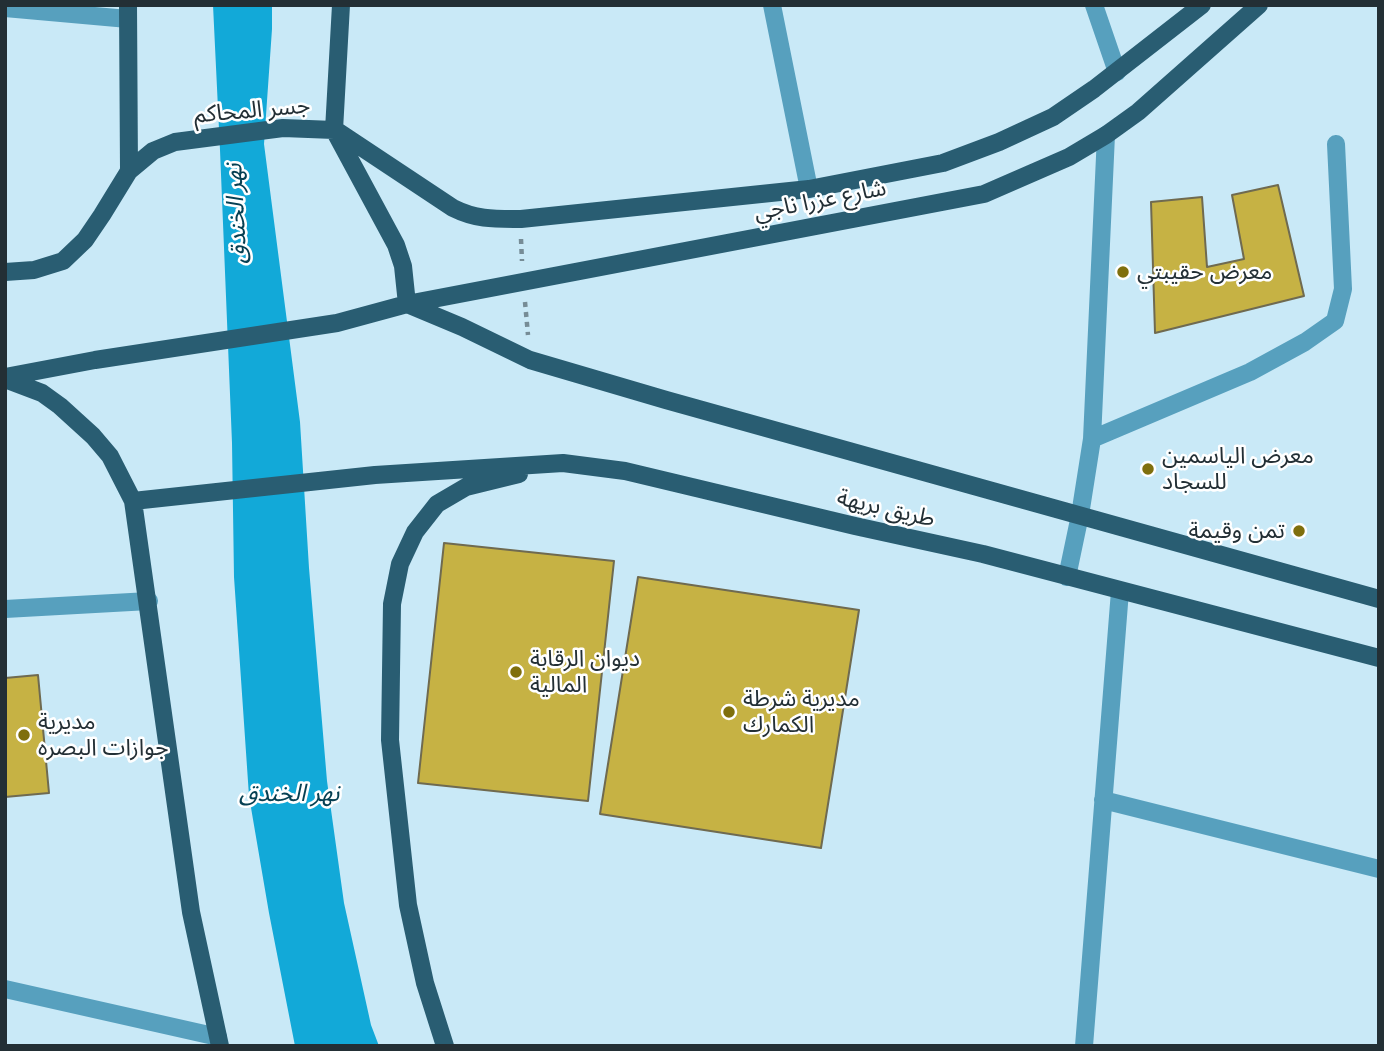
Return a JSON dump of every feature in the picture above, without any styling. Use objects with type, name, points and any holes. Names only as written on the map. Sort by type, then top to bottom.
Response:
[{"type":"main road","points":[[341,5],[334,130],[396,245],[403,266],[407,304]]},
{"type":"main road","name":"شارع عزرا ناجي","points":[[334,130],[453,208],[467,215],[487,219],[521,219],[809,189],[943,163],[1053,117],[1117,72],[1202,5]]},
{"type":"main road","name":"شارع عزرا ناجي","points":[[5,378],[95,360],[337,323],[407,304],[984,194],[1069,157],[1106,135],[1138,112],[1259,5]]},
{"type":"main road","points":[[5,272],[34,270],[63,261],[85,240],[129,171],[128,12]]},
{"type":"main road","name":"جسر المحاكم","points":[[129,171],[153,150],[175,142],[284,128],[334,130]]},
{"type":"main road","name":"طريق بريهة","points":[[407,304],[530,360],[666,401],[1379,599]]},
{"type":"main road","points":[[5,378],[41,393],[93,436],[110,456],[133,501],[191,912],[219,1041]]},
{"type":"main road","points":[[445,1046],[425,983],[408,905],[390,740],[392,604],[400,564],[415,532],[437,505],[466,487],[563,463]]},
{"type":"main road","name":"طريق بريهة","points":[[133,501],[375,475],[563,463],[625,471],[983,554],[1379,658]]},
{"type":"street","points":[[772,5],[809,189]]},
{"type":"street","points":[[1094,5],[1117,72]]},
{"type":"street","points":[[5,8],[128,12]]},
{"type":"street","points":[[1067,577],[1092,439],[1106,135]]},
{"type":"street","points":[[1092,439],[1250,372],[1305,342],[1335,321],[1343,289],[1336,144]]},
{"type":"street","points":[[1084,1046],[1120,591]]},
{"type":"street","points":[[5,609],[149,601]]},
{"type":"street","points":[[1103,800],[1379,869]]},
{"type":"street","points":[[5,989],[219,1041]]},
{"type":"water","name":"نهر الخندق","points":[[213,5],[272,5],[264,144],[300,422],[327,781],[344,903],[371,1025],[379,1046],[295,1046],[249,796],[234,577],[232,443]]},
{"type":"building","points":[[1278,185],[1304,296],[1155,333],[1151,202],[1202,197],[1207,267],[1244,259],[1232,195]]},
{"type":"building","name":"ديوان الرقابة المالية","points":[[444,543],[614,561],[588,801],[418,783]]},
{"type":"building","name":"مديرية شرطة الكمارك","points":[[638,577],[859,610],[821,848],[600,814]]},
{"type":"building","name":"مديرية جوازات البصره","points":[[38,675],[49,793],[5,797],[5,678]]},
{"type":"place","name":"معرض حقيبتي","points":[[1123,272]]},
{"type":"place","name":"معرض الياسمين للسجاد","points":[[1148,469]]},
{"type":"place","name":"تمن وقيمة","points":[[1299,531]]},
{"type":"place","name":"ديوان الرقابة المالية","points":[[516,672]]},
{"type":"place","name":"مديرية شرطة الكمارك","points":[[729,712]]},
{"type":"place","name":"مديرية جوازات البصره","points":[[24,735]]}]
